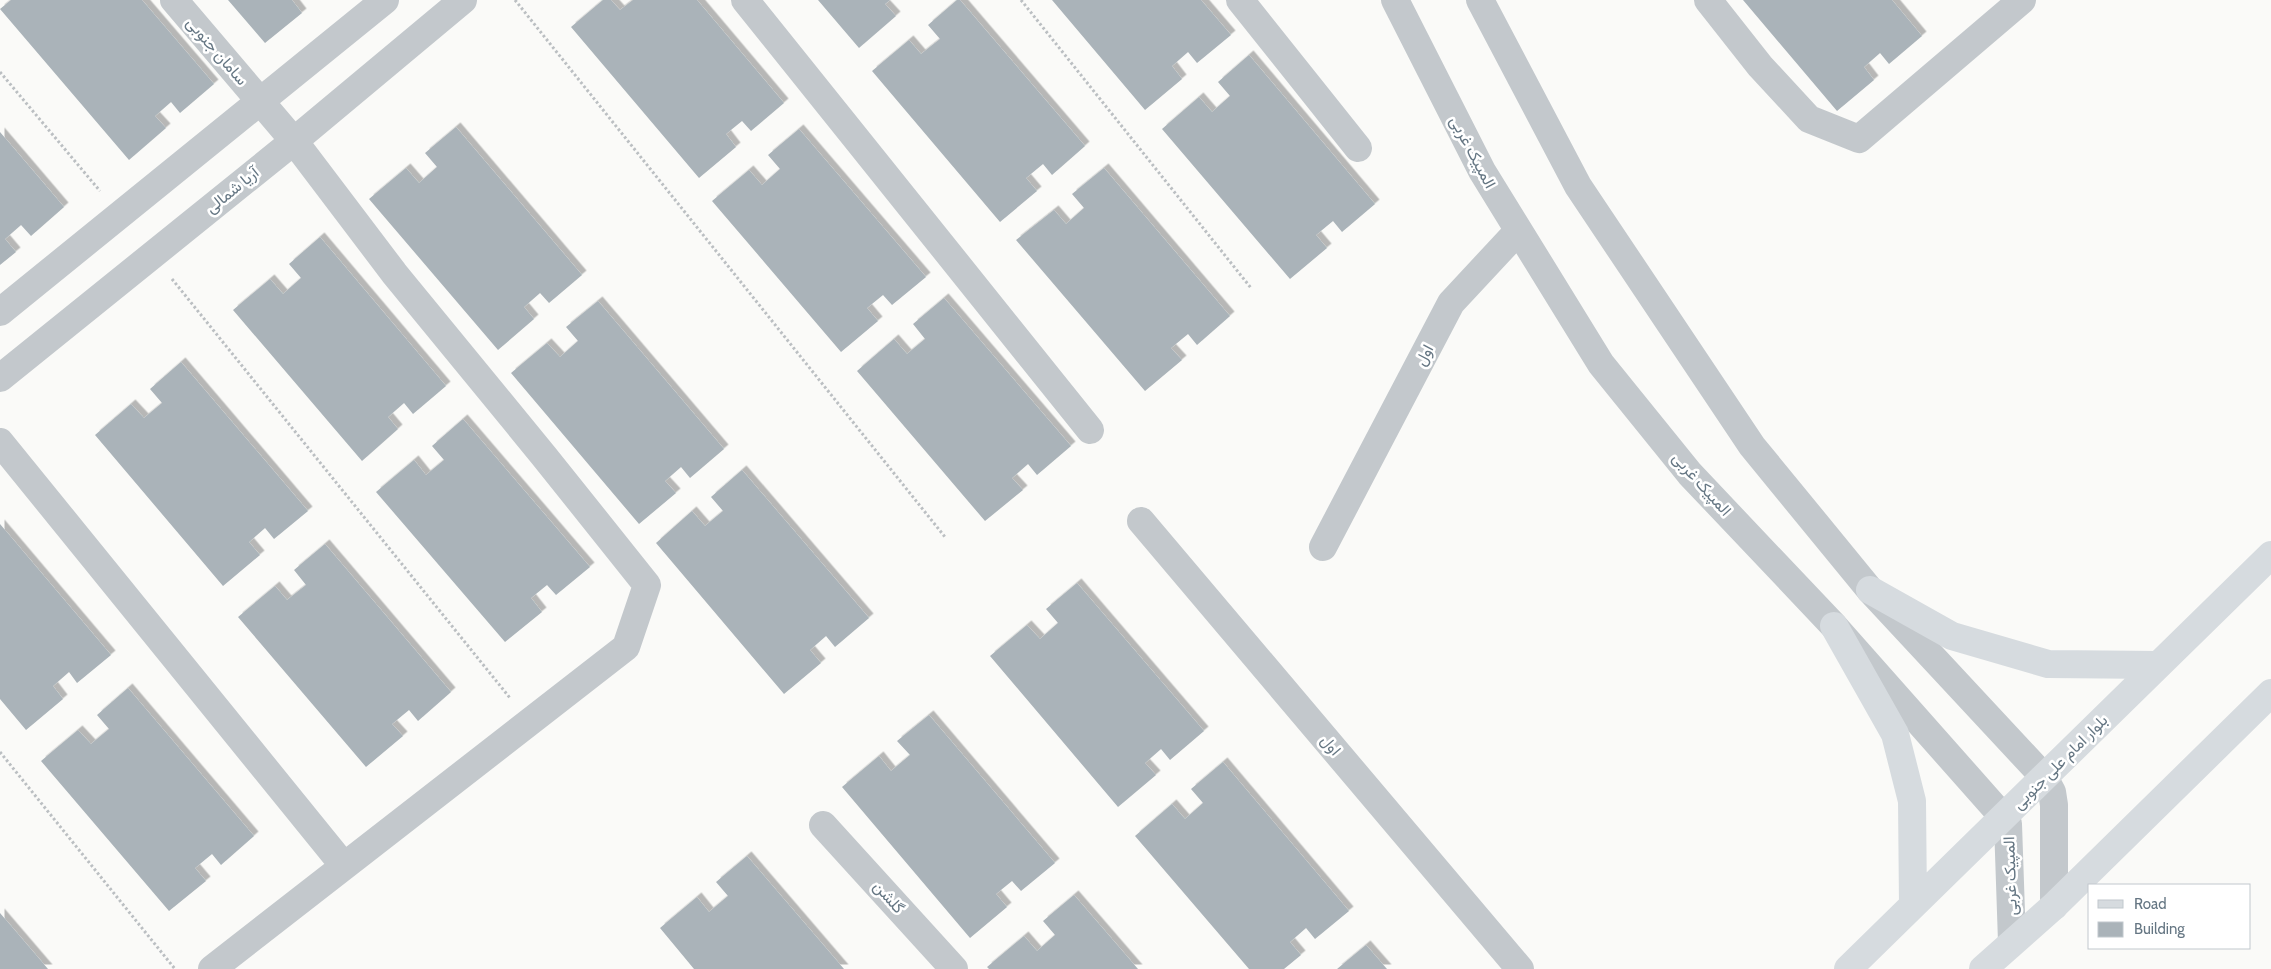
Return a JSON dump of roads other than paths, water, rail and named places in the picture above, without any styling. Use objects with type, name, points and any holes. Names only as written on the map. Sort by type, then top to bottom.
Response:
[{"type":"main road","name":"بلوار امام علی جنوبی","points":[[1848,969],[2271,555]]},
{"type":"main road","points":[[1870,590],[1952,636],[2048,664],[2158,665]]},
{"type":"main road","points":[[1834,626],[1895,734],[1912,801],[1913,905]]},
{"type":"main road","points":[[1983,969],[2054,906],[2271,693]]},
{"type":"street","name":"سامان جنوبی","points":[[174,0],[294,141],[394,273],[647,585],[626,647],[344,866]]},
{"type":"street","points":[[0,312],[385,0]]},
{"type":"street","name":"آریا شمالی","points":[[0,378],[294,141],[463,0]]},
{"type":"street","points":[[745,0],[1090,430]]},
{"type":"street","points":[[1240,0],[1358,148]]},
{"type":"street","name":"المپیک غربی","points":[[1395,0],[1482,172],[1600,364],[1690,474],[1834,626],[2008,824],[2012,942]]},
{"type":"street","points":[[1480,0],[1578,186],[1752,446],[1870,590],[2044,777],[2052,792],[2054,805],[2054,906]]},
{"type":"street","points":[[1708,0],[1760,66],[1809,119],[1859,139],[2022,0]]},
{"type":"street","name":"اول","points":[[1323,547],[1451,303],[1518,231]]},
{"type":"street","points":[[0,442],[344,866],[212,969]]},
{"type":"street","name":"اول","points":[[1141,521],[1520,969]]},
{"type":"street","name":"گلشن","points":[[824,825],[954,969]]}]
